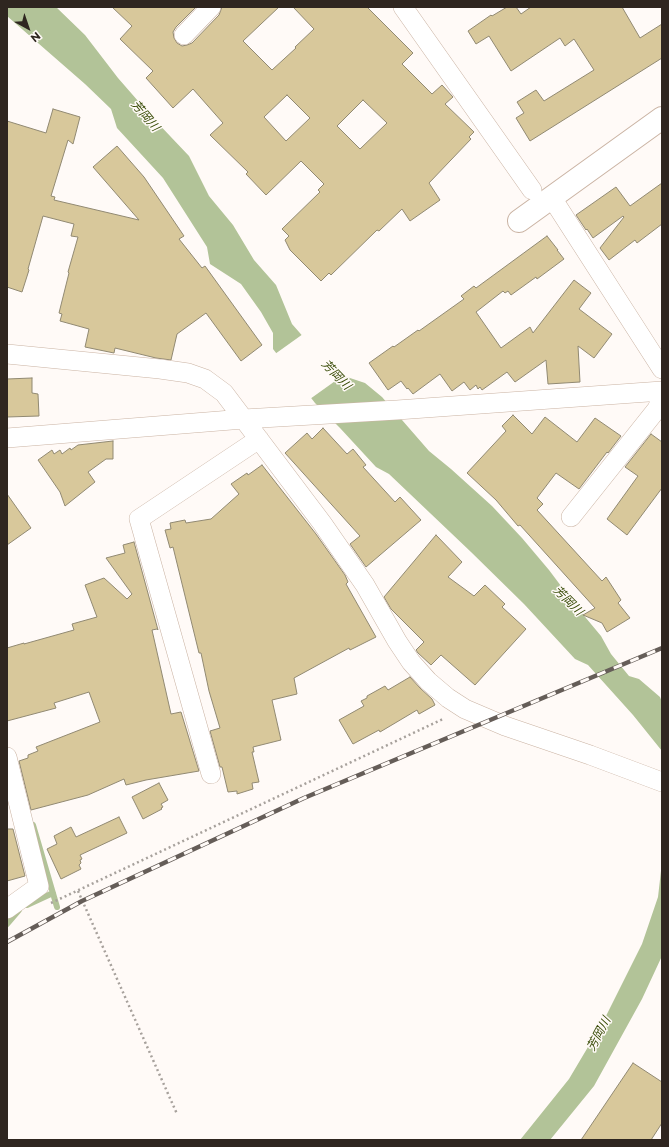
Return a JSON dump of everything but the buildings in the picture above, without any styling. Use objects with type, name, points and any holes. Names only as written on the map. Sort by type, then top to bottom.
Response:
[{"type":"street","points":[[184,35],[211,7]]},
{"type":"street","points":[[403,7],[542,194],[662,369]]},
{"type":"street","points":[[519,221],[542,194],[662,118]]},
{"type":"street","points":[[7,354],[160,369],[205,379],[224,392],[322,523],[361,579],[396,641],[411,662],[428,681],[448,698],[465,709],[505,726],[590,755],[662,782]]},
{"type":"street","points":[[7,438],[244,419],[397,410],[662,391]]},
{"type":"street","points":[[571,517],[657,409],[662,396]]},
{"type":"street","points":[[211,774],[139,518],[259,439]]},
{"type":"street","points":[[7,757],[39,886],[7,909]]},
{"type":"path","points":[[49,904],[465,709]]},
{"type":"path","points":[[78,891],[177,1114]]},
{"type":"water","name":"芳岡川","points":[[7,7],[56,7],[85,35],[118,78],[189,156],[209,196],[233,225],[254,260],[276,285],[292,324],[335,373],[365,383],[382,397],[429,451],[492,506],[549,570],[601,636],[611,654],[629,676],[639,679],[660,697],[662,702],[662,751],[633,715],[588,665],[575,659],[524,604],[389,474],[376,467],[315,403],[273,349],[273,333],[261,312],[241,284],[210,264],[207,247],[163,178],[117,128],[111,109],[85,84],[7,16]]},
{"type":"water","name":"芳岡川","points":[[662,862],[662,956],[642,999],[594,1086],[550,1140],[520,1140],[569,1079],[604,1020],[642,944],[658,897]]},
{"type":"pier","points":[[303,334],[336,372],[345,374],[310,399],[275,354]]},
{"type":"waterway","points":[[33,825],[57,907]]},
{"type":"waterway","points":[[27,905],[53,893]]},
{"type":"waterway","points":[[7,924],[19,910]]},
{"type":"railway","points":[[7,942],[82,901],[304,798],[662,648]]}]
